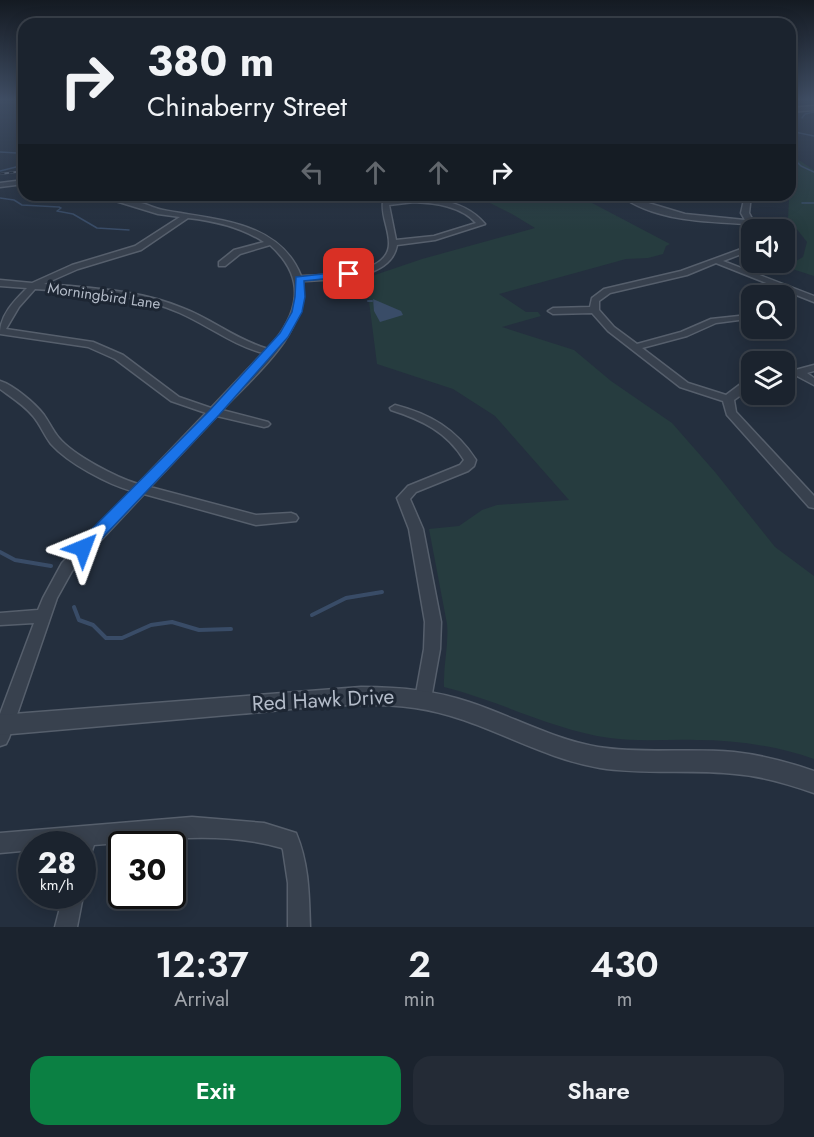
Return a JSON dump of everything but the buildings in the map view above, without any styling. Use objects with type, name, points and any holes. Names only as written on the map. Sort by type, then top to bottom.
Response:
[{"type":"street","points":[[0,186],[18,184]]},
{"type":"street","points":[[2,730],[42,616],[55,587],[71,562],[269,352],[284,335],[297,312],[300,297],[299,279],[290,260],[272,242],[232,224],[161,212],[126,201]]},
{"type":"street","points":[[299,279],[349,274],[372,269],[388,260],[394,250],[384,207],[385,203],[391,201]]},
{"type":"street","points":[[393,243],[435,238],[481,224],[475,218],[446,204],[429,201]]},
{"type":"street","points":[[637,202],[642,201]]},
{"type":"street","points":[[747,201],[745,213],[748,219]]},
{"type":"street","points":[[637,202],[673,218],[741,222]]},
{"type":"street","points":[[188,215],[138,248],[75,267],[33,286],[15,306],[0,331],[74,340],[98,346],[119,357],[175,399],[214,412],[264,424]]},
{"type":"street","points":[[222,264],[237,252],[272,242]]},
{"type":"street","points":[[728,399],[684,385],[611,329],[594,310],[595,300],[607,291],[684,273],[741,251]]},
{"type":"street","points":[[717,261],[814,299]]},
{"type":"street","name":"Morningbird Lane","points":[[0,283],[127,296],[169,305],[205,322],[241,345],[269,352]]},
{"type":"street","points":[[553,311],[594,310]]},
{"type":"street","points":[[636,347],[684,334],[714,321],[736,318]]},
{"type":"street","points":[[795,373],[814,368]]},
{"type":"street","points":[[798,372],[814,382]]},
{"type":"street","points":[[0,384],[30,406],[54,440],[68,454],[103,475],[141,489],[256,520],[291,518]]},
{"type":"street","points":[[728,399],[741,389]]},
{"type":"street","points":[[728,399],[731,413],[814,504]]},
{"type":"street","points":[[395,408],[428,418],[442,427],[453,437],[470,460],[464,468],[412,489],[404,498],[416,529],[433,622],[432,649],[423,699]]},
{"type":"street","points":[[0,619],[42,616]]},
{"type":"street","name":"Red Hawk Drive","points":[[2,730],[336,696],[386,695],[423,699],[468,711],[558,747],[587,755],[634,761],[735,764],[783,772],[814,782]]},
{"type":"street","points":[[96,842],[192,827],[264,833],[289,840],[295,853],[299,884],[299,927]]},
{"type":"street","points":[[0,843],[18,843]]},
{"type":"street","points":[[66,927],[70,909]]},
{"type":"green space","points":[[796,158],[814,170],[814,276],[795,270],[795,262],[803,257],[807,242],[795,227],[795,219],[789,219],[789,201],[796,201]]},
{"type":"green space","points":[[486,201],[588,201],[670,244],[666,246],[663,254],[648,258],[626,259],[499,294],[526,312],[538,312],[541,316],[502,327],[574,350],[611,381],[672,423],[775,547],[814,576],[814,759],[771,747],[741,743],[711,740],[632,740],[589,734],[444,687],[447,624],[429,529],[459,526],[482,510],[497,505],[569,500],[495,416],[453,389],[377,364],[366,278],[422,259],[535,228]]},
{"type":"water","points":[[373,299],[401,311],[403,315],[380,322],[374,311]]},
{"type":"waterway","points":[[0,152],[18,152]]},
{"type":"waterway","points":[[796,161],[814,172]]},
{"type":"waterway","points":[[0,171],[18,166]]},
{"type":"waterway","points":[[0,198],[14,200],[22,205],[59,207],[61,208],[57,211],[73,214],[97,228],[129,230]]},
{"type":"waterway","points":[[802,203],[814,203]]},
{"type":"waterway","points":[[0,552],[15,560],[51,566]]},
{"type":"waterway","points":[[312,615],[346,598],[382,592]]},
{"type":"waterway","points":[[74,607],[79,620],[93,625],[106,638],[122,638],[151,625],[172,622],[199,630],[231,629]]},
{"type":"railway","points":[[0,174],[18,172]]},
{"type":"route","points":[[83,548],[214,412],[284,335],[297,312],[300,297],[299,279],[349,274]]}]
